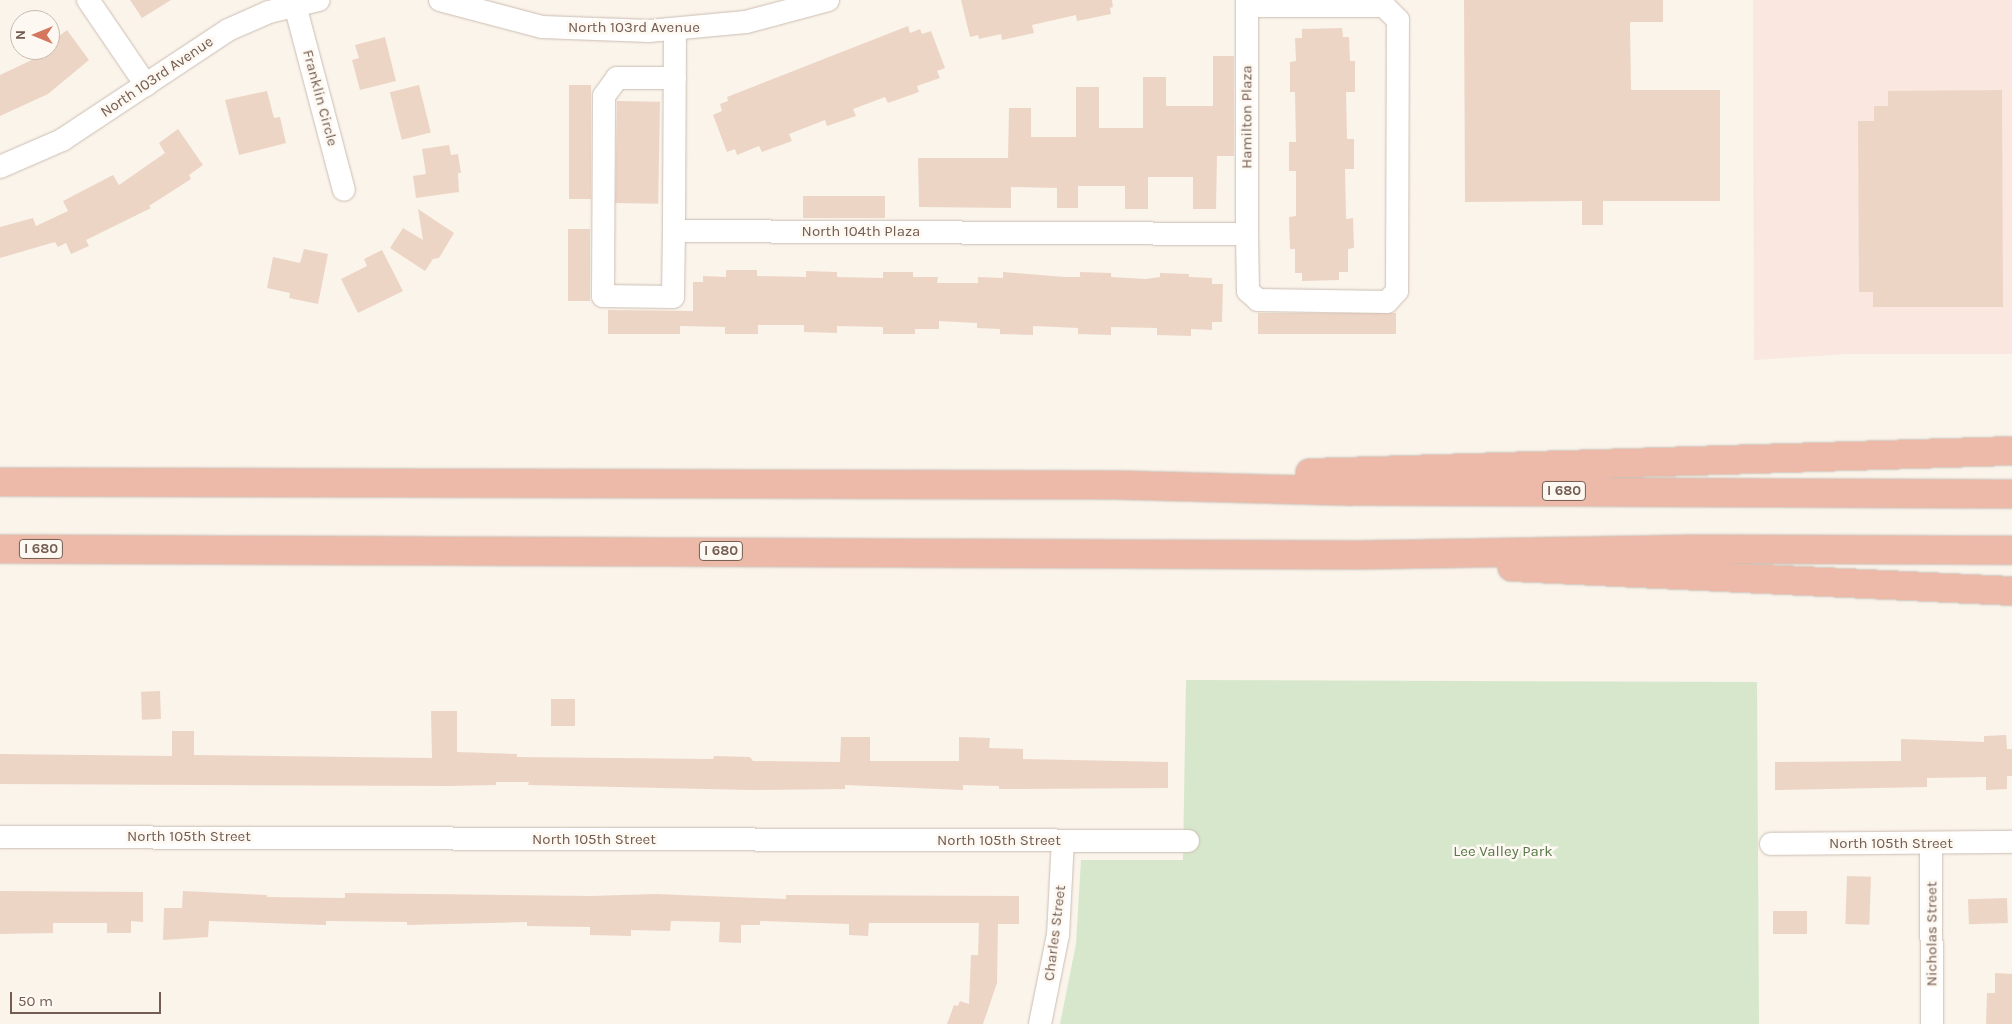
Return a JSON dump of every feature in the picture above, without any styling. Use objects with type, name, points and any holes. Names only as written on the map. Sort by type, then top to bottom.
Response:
[{"type":"highway","points":[[1116,485],[1429,467],[2012,450]]},
{"type":"highway","name":"I 680","points":[[0,482],[1116,485],[1352,491],[2012,494]]},
{"type":"highway","name":"I 680","points":[[0,548],[1358,555],[1678,549],[2012,550]]},
{"type":"highway","points":[[1358,555],[1564,571],[2012,591]]},
{"type":"street","points":[[88,0],[146,85]]},
{"type":"street","name":"North 103rd Avenue","points":[[0,167],[62,140],[228,30],[295,5],[319,0]]},
{"type":"street","name":"North 103rd Avenue","points":[[440,0],[542,27],[676,31],[774,17],[828,0]]},
{"type":"street","name":"Hamilton Plaza","points":[[1247,3],[1384,6],[1398,20],[1397,291],[1387,302],[1258,300],[1248,291],[1247,3]]},
{"type":"street","name":"Franklin Circle","points":[[295,5],[344,190]]},
{"type":"street","points":[[675,78],[617,78],[604,96],[603,296],[674,298],[676,31]]},
{"type":"street","name":"North 104th Plaza","points":[[674,231],[1247,234]]},
{"type":"street","name":"North 105th Street","points":[[0,838],[1188,841]]},
{"type":"street","name":"Charles Street","points":[[1040,1024],[1058,935],[1063,841]]},
{"type":"street","name":"North 105th Street","points":[[1771,844],[2012,842]]},
{"type":"street","name":"Nicholas Street","points":[[1931,844],[1932,1024]]},
{"type":"shaded area","points":[[1753,0],[2012,0],[2012,354],[1847,354],[1754,360]]},
{"type":"green space","name":"Lee Valley Park","points":[[1186,680],[1757,682],[1759,1024],[1060,1024],[1076,944],[1081,860],[1183,860]]},
{"type":"building","points":[[130,0],[171,0],[142,18]]},
{"type":"building","points":[[961,0],[1112,0],[1113,7],[1110,8],[1111,14],[1077,21],[1076,15],[1032,25],[1034,33],[1002,40],[1001,34],[979,39],[978,35],[970,37]]},
{"type":"building","points":[[1464,0],[1663,0],[1663,22],[1630,22],[1631,90],[1720,90],[1720,201],[1603,201],[1603,225],[1582,225],[1582,201],[1465,202]]},
{"type":"building","points":[[908,26],[910,33],[920,29],[922,34],[931,31],[945,68],[937,71],[940,78],[917,86],[919,92],[888,103],[885,97],[853,109],[856,116],[827,126],[825,120],[789,134],[792,141],[762,152],[759,146],[737,155],[735,149],[727,152],[713,115],[722,111],[720,104],[728,101],[727,97]]},
{"type":"building","points":[[1342,28],[1343,37],[1349,37],[1350,61],[1355,61],[1355,92],[1346,92],[1347,139],[1354,139],[1354,169],[1345,169],[1346,219],[1353,218],[1354,248],[1348,249],[1348,272],[1339,272],[1339,280],[1302,281],[1302,273],[1295,273],[1295,249],[1290,249],[1289,217],[1296,216],[1296,171],[1289,171],[1289,142],[1296,142],[1295,92],[1290,92],[1290,62],[1296,61],[1295,38],[1302,38],[1302,29]]},
{"type":"building","points":[[67,30],[89,60],[48,94],[0,116],[0,75],[32,60],[60,60],[60,35]]},
{"type":"building","points":[[385,37],[396,81],[360,90],[352,60],[359,58],[355,45]]},
{"type":"building","points":[[1213,56],[1234,56],[1234,156],[1217,156],[1216,209],[1193,209],[1193,177],[1148,177],[1148,209],[1125,209],[1125,186],[1078,186],[1078,208],[1057,208],[1057,188],[1011,187],[1011,208],[919,207],[918,158],[1008,158],[1009,108],[1031,108],[1031,137],[1076,137],[1076,87],[1099,87],[1099,128],[1143,128],[1143,77],[1166,77],[1166,106],[1213,106]]},
{"type":"building","points":[[419,85],[431,133],[402,140],[390,92]]},
{"type":"building","points":[[569,85],[591,85],[591,199],[569,199]]},
{"type":"building","points":[[2002,90],[2003,307],[1873,307],[1873,292],[1859,292],[1858,121],[1874,121],[1874,106],[1888,106],[1888,91]]},
{"type":"building","points":[[267,91],[274,118],[280,117],[286,143],[239,155],[225,100]]},
{"type":"building","points":[[617,101],[660,102],[658,204],[615,203]]},
{"type":"building","points":[[178,129],[203,165],[189,175],[191,179],[149,206],[151,208],[86,240],[89,246],[71,254],[66,243],[58,247],[55,242],[0,258],[0,227],[33,218],[36,226],[68,211],[63,201],[113,175],[119,185],[165,153],[159,143]]},
{"type":"building","points":[[449,145],[451,155],[458,154],[461,173],[458,173],[459,192],[416,198],[413,176],[426,174],[422,149]]},
{"type":"building","points":[[803,196],[885,196],[885,218],[803,218]]},
{"type":"building","points":[[418,209],[454,233],[439,258],[433,259],[425,271],[390,248],[403,228],[423,240]]},
{"type":"building","points":[[568,229],[590,229],[590,301],[568,301]]},
{"type":"building","points":[[304,249],[328,254],[318,304],[289,298],[290,293],[267,288],[273,257],[300,263]]},
{"type":"building","points":[[382,250],[403,291],[358,313],[341,279],[367,266],[364,259]]},
{"type":"building","points":[[726,270],[757,270],[757,276],[806,277],[806,271],[837,272],[837,277],[883,278],[883,272],[913,272],[913,277],[938,277],[937,283],[978,283],[978,277],[1003,278],[1003,272],[1065,277],[1080,277],[1080,272],[1111,273],[1111,277],[1146,279],[1160,277],[1160,273],[1189,274],[1189,277],[1212,278],[1212,284],[1223,284],[1222,322],[1212,322],[1212,330],[1191,329],[1191,336],[1157,335],[1157,328],[1111,327],[1111,335],[1078,334],[1078,328],[1033,326],[1033,335],[1000,334],[1000,329],[977,328],[977,323],[939,321],[939,329],[915,329],[915,334],[883,334],[883,327],[837,326],[837,333],[804,332],[804,325],[758,325],[758,334],[725,334],[725,327],[680,326],[680,334],[608,334],[608,310],[693,311],[693,282],[703,282],[703,276],[726,277]]},
{"type":"building","points":[[1258,313],[1396,313],[1396,334],[1258,334]]},
{"type":"building","points":[[160,691],[161,719],[142,720],[141,692]]},
{"type":"building","points":[[551,699],[575,699],[575,726],[551,726]]},
{"type":"building","points":[[431,711],[457,711],[457,752],[517,754],[517,757],[713,759],[714,756],[750,757],[753,761],[840,762],[841,737],[870,737],[870,761],[959,761],[959,737],[990,738],[989,748],[1023,749],[1023,759],[1168,762],[1168,788],[999,789],[999,786],[963,785],[963,790],[845,785],[845,789],[752,790],[528,785],[529,782],[496,782],[496,785],[449,786],[0,784],[0,754],[172,756],[172,731],[194,731],[194,755],[432,758]]},
{"type":"building","points":[[2006,735],[2007,749],[2012,749],[2012,776],[2007,776],[2007,789],[1986,790],[1986,777],[1927,778],[1927,787],[1775,790],[1775,762],[1901,761],[1901,739],[1984,742],[1984,736]]},
{"type":"building","points":[[1847,876],[1871,877],[1869,925],[1845,924]]},
{"type":"building","points":[[0,891],[143,892],[143,922],[131,921],[131,933],[107,933],[107,923],[53,923],[53,933],[0,934]]},
{"type":"building","points":[[183,891],[267,895],[267,897],[345,898],[345,893],[590,896],[655,894],[786,899],[786,895],[1019,896],[1019,924],[998,924],[997,983],[983,1024],[947,1024],[954,1005],[958,1006],[960,1001],[969,1004],[971,955],[978,955],[979,923],[869,923],[868,936],[849,935],[849,924],[760,921],[760,925],[741,925],[741,943],[719,942],[720,922],[671,921],[670,931],[631,930],[631,936],[590,935],[590,927],[527,926],[527,922],[407,925],[407,922],[326,921],[326,925],[209,921],[208,937],[163,940],[164,908],[182,908]]},
{"type":"building","points":[[2007,898],[2008,923],[1969,924],[1968,899]]},
{"type":"building","points":[[1773,911],[1807,911],[1807,934],[1773,934]]},
{"type":"building","points":[[1995,973],[2012,974],[2012,1024],[1986,1024],[1987,993],[1995,993]]}]
